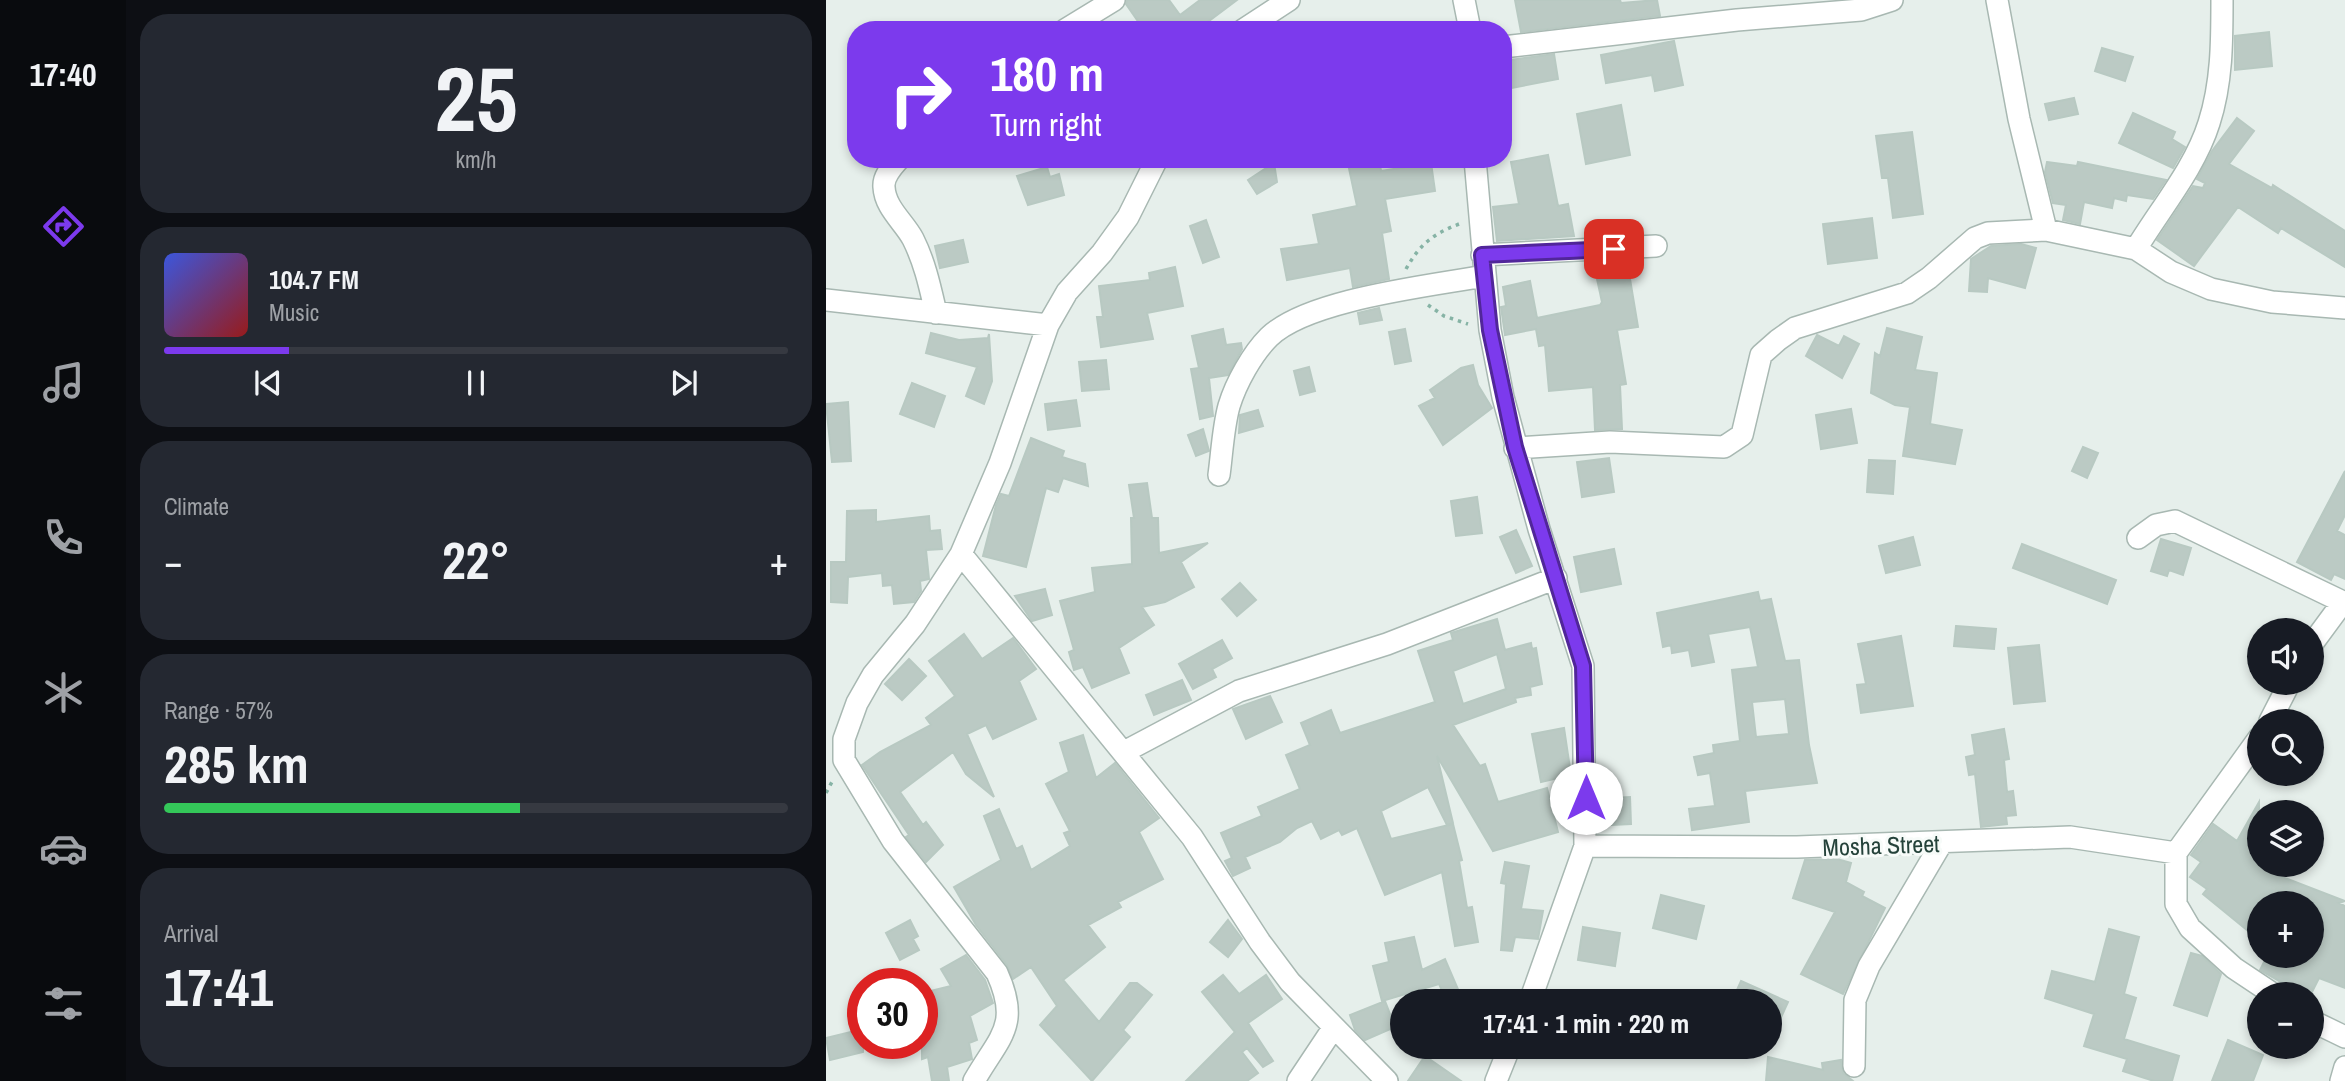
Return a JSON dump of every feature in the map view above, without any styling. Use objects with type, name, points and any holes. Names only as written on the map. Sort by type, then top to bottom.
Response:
[{"type":"street","points":[[1080,21],[1114,0]]},
{"type":"street","points":[[1257,21],[1289,0]]},
{"type":"street","points":[[1464,0],[1468,21]]},
{"type":"street","points":[[1512,46],[1737,20],[1861,10],[1892,0]]},
{"type":"street","points":[[1997,0],[2020,119],[2046,230]]},
{"type":"street","points":[[2136,249],[2197,152],[2209,122],[2221,60],[2222,0]]},
{"type":"street","points":[[892,168],[885,178],[884,189],[890,207],[911,236],[926,267],[936,313]]},
{"type":"street","points":[[974,1081],[1008,1021],[1008,998],[997,973],[893,841],[844,760],[844,739],[857,703],[873,675],[915,624],[961,554],[1000,463],[1048,325],[1067,292],[1128,218],[1153,168]]},
{"type":"street","points":[[1476,168],[1490,330],[1515,447],[1583,666],[1585,846],[1534,989]]},
{"type":"street","points":[[1515,447],[1610,442],[1724,447],[1742,435],[1761,355],[1795,328],[1907,293],[1929,278],[1975,238],[1988,233],[2046,230],[2136,249],[2171,272],[2211,289],[2272,302],[2345,308]]},
{"type":"street","points":[[1219,475],[1229,406],[1241,378],[1269,337],[1293,320],[1405,290],[1483,265],[1656,246]]},
{"type":"street","points":[[826,300],[1048,325]]},
{"type":"street","points":[[2138,538],[2156,525],[2175,521],[2344,603],[2324,629]]},
{"type":"street","points":[[961,554],[1192,837],[1260,942],[1290,982],[1358,1048],[1387,1081]]},
{"type":"street","points":[[1124,752],[1239,691],[1387,644],[1556,578]]},
{"type":"street","points":[[2247,756],[2222,793],[2185,836],[2176,853],[2176,904],[2190,928],[2234,968],[2255,982]]},
{"type":"street","name":"Mosha Street","points":[[1585,846],[1797,848],[2070,837],[2176,853]]},
{"type":"street","points":[[1854,1066],[1854,1000],[1869,966],[1941,844]]},
{"type":"street","points":[[1298,1081],[1334,1027]]},
{"type":"street","points":[[2324,1027],[2345,1037]]},
{"type":"street","points":[[1496,1081],[1505,1059]]},
{"type":"street","points":[[2341,1081],[2345,1068]]},
{"type":"path","points":[[1479,221],[1461,223],[1435,233],[1418,248],[1405,270],[1405,290],[1444,316],[1490,330]]},
{"type":"building","points":[[1127,0],[1169,0],[1180,15],[1200,0],[1237,0],[1209,21],[1138,21],[1126,4]]},
{"type":"building","points":[[1515,0],[1620,0],[1621,3],[1657,0],[1660,16],[1521,32]]},
{"type":"building","points":[[2269,32],[2272,66],[2235,70],[2235,36]]},
{"type":"building","points":[[1674,41],[1683,85],[1655,91],[1652,75],[1606,83],[1601,55]]},
{"type":"building","points":[[2102,48],[2133,57],[2125,81],[2095,71]]},
{"type":"building","points":[[1554,54],[1558,79],[1512,88],[1512,60]]},
{"type":"building","points":[[2074,98],[2078,114],[2049,120],[2045,104]]},
{"type":"building","points":[[1621,105],[1630,155],[1586,164],[1577,114]]},
{"type":"building","points":[[2133,113],[2175,132],[2172,139],[2185,147],[2173,168],[2119,143]]},
{"type":"building","points":[[2237,118],[2254,131],[2229,164],[2272,188],[2273,185],[2345,231],[2345,267],[2281,228],[2278,233],[2238,207],[2194,266],[2157,240],[2193,186],[2203,188],[2205,183],[2197,179],[2212,151]]},
{"type":"building","points":[[1912,132],[1923,214],[1893,218],[1888,178],[1882,178],[1876,136]]},
{"type":"building","points":[[1548,155],[1558,206],[1568,204],[1574,236],[1497,241],[1493,207],[1519,204],[1512,162]]},
{"type":"building","points":[[2047,162],[2077,166],[2078,162],[2166,180],[2153,199],[2127,195],[2126,201],[2114,198],[2112,208],[2084,202],[2080,224],[2063,220],[2066,205],[2053,203],[2045,172]]},
{"type":"building","points":[[1047,168],[1050,177],[1059,174],[1064,195],[1028,205],[1017,176]]},
{"type":"building","points":[[1266,168],[1275,168],[1277,182],[1257,194],[1248,180]]},
{"type":"building","points":[[1349,168],[1380,168],[1381,171],[1432,168],[1435,191],[1385,199],[1391,231],[1382,233],[1389,279],[1353,287],[1350,268],[1287,280],[1281,249],[1319,244],[1313,215],[1357,206]]},
{"type":"building","points":[[1872,218],[1877,258],[1828,264],[1823,224]]},
{"type":"building","points":[[1206,220],[1219,257],[1203,263],[1190,226]]},
{"type":"building","points":[[963,240],[968,262],[940,268],[935,246]]},
{"type":"building","points":[[2021,244],[2036,248],[2025,288],[1988,278],[1987,292],[1969,291],[1971,259],[1991,246]]},
{"type":"building","points":[[1627,261],[1638,327],[1617,330],[1626,384],[1620,385],[1622,429],[1595,430],[1593,387],[1549,391],[1545,345],[1539,346],[1536,329],[1505,335],[1501,307],[1506,306],[1503,287],[1530,281],[1537,318],[1600,305],[1602,302],[1594,265]]},
{"type":"building","points":[[1175,267],[1183,306],[1147,313],[1153,339],[1101,347],[1097,317],[1103,317],[1099,286],[1150,280],[1149,273]]},
{"type":"building","points":[[1379,308],[1382,320],[1360,324],[1358,313]]},
{"type":"building","points":[[1887,328],[1922,337],[1915,370],[1937,373],[1930,424],[1962,430],[1955,464],[1903,456],[1910,407],[1895,405],[1871,393],[1875,353],[1880,356]]},
{"type":"building","points":[[1223,329],[1226,345],[1241,343],[1242,349],[1228,375],[1209,378],[1213,416],[1200,419],[1191,369],[1199,368],[1192,336]]},
{"type":"building","points":[[1405,329],[1411,361],[1395,364],[1389,332]]},
{"type":"building","points":[[931,333],[959,340],[988,338],[989,334],[992,381],[984,404],[966,396],[977,367],[926,353]]},
{"type":"building","points":[[1817,335],[1839,346],[1844,336],[1859,344],[1842,378],[1806,356]]},
{"type":"building","points":[[1106,360],[1109,389],[1082,391],[1079,362]]},
{"type":"building","points":[[1473,365],[1478,385],[1492,408],[1443,445],[1419,406],[1435,398],[1430,390],[1461,368]]},
{"type":"building","points":[[1309,367],[1315,391],[1300,395],[1294,371]]},
{"type":"building","points":[[912,383],[945,396],[934,427],[900,414]]},
{"type":"building","points":[[1076,400],[1080,426],[1048,430],[1045,404]]},
{"type":"building","points":[[848,402],[851,461],[832,462],[826,404]]},
{"type":"building","points":[[1851,409],[1857,443],[1821,449],[1816,415]]},
{"type":"building","points":[[1258,410],[1263,426],[1239,433],[1240,415]]},
{"type":"building","points":[[1203,429],[1209,451],[1196,456],[1188,435]]},
{"type":"building","points":[[1031,438],[1064,451],[1062,457],[1085,464],[1088,486],[1063,478],[1058,492],[1046,488],[1026,567],[983,556],[996,505],[1001,494],[1009,496]]},
{"type":"building","points":[[2083,447],[2098,453],[2087,478],[2072,471]]},
{"type":"building","points":[[1609,458],[1614,492],[1582,497],[1577,462]]},
{"type":"building","points":[[1869,460],[1895,461],[1893,494],[1867,492]]},
{"type":"building","points":[[2345,471],[2345,515],[2337,531],[2345,535],[2345,579],[2334,574],[2331,580],[2297,562]]},
{"type":"building","points":[[1147,483],[1152,518],[1158,518],[1159,553],[1208,543],[1181,562],[1194,587],[1165,602],[1142,607],[1154,625],[1119,648],[1129,673],[1092,688],[1083,667],[1074,670],[1069,652],[1074,650],[1060,601],[1095,592],[1092,568],[1132,564],[1131,518],[1134,518],[1129,485]]},
{"type":"building","points":[[1477,497],[1482,533],[1456,536],[1451,501]]},
{"type":"building","points":[[876,510],[876,522],[929,516],[930,531],[940,530],[942,549],[926,550],[929,579],[920,581],[921,591],[914,602],[894,604],[892,585],[883,586],[882,573],[848,577],[847,603],[831,602],[831,562],[846,562],[847,511]]},
{"type":"building","points":[[1516,530],[1532,566],[1516,573],[1500,537]]},
{"type":"building","points":[[1913,537],[1920,565],[1886,573],[1879,546]]},
{"type":"building","points":[[2161,539],[2191,548],[2183,575],[2169,570],[2167,576],[2151,571]]},
{"type":"building","points":[[2022,544],[2116,580],[2107,604],[2013,568]]},
{"type":"building","points":[[1614,549],[1621,584],[1581,592],[1574,557]]},
{"type":"building","points":[[1240,583],[1256,600],[1237,616],[1222,599]]},
{"type":"building","points":[[1045,589],[1052,615],[1032,621],[1015,596]]},
{"type":"building","points":[[1758,592],[1760,601],[1771,599],[1785,661],[1799,660],[1809,745],[1817,783],[1745,791],[1749,822],[1692,830],[1689,809],[1715,806],[1710,773],[1698,775],[1694,757],[1714,753],[1713,745],[1740,741],[1732,670],[1758,667],[1750,627],[1708,634],[1714,662],[1692,666],[1689,650],[1672,653],[1671,645],[1663,647],[1657,613]],"holes":[[[1785,699],[1789,734],[1756,737],[1752,702]]]},
{"type":"building","points":[[1497,619],[1505,650],[1531,643],[1532,649],[1536,648],[1542,684],[1530,687],[1531,695],[1515,698],[1516,702],[1453,725],[1480,766],[1485,764],[1498,802],[1547,788],[1558,832],[1493,851],[1437,756],[1453,823],[1447,825],[1428,787],[1381,811],[1391,839],[1453,824],[1462,860],[1459,861],[1467,908],[1472,907],[1478,942],[1455,946],[1442,872],[1385,895],[1357,828],[1342,835],[1339,830],[1321,839],[1312,821],[1297,828],[1280,842],[1245,857],[1250,868],[1233,876],[1225,861],[1232,858],[1221,833],[1262,816],[1258,807],[1300,789],[1286,755],[1310,745],[1301,723],[1331,710],[1340,733],[1435,702],[1418,651],[1453,640],[1451,633]],"holes":[[[1497,654],[1506,689],[1463,704],[1453,671]]]},
{"type":"building","points":[[1956,626],[1996,629],[1994,649],[1954,646]]},
{"type":"building","points":[[964,634],[982,659],[1013,638],[1036,669],[1019,681],[1036,719],[993,739],[986,725],[967,734],[994,797],[966,774],[953,752],[900,792],[923,825],[926,822],[943,845],[926,862],[906,837],[909,835],[862,765],[880,752],[931,725],[926,718],[955,696],[929,661]]},
{"type":"building","points":[[1901,636],[1913,706],[1861,713],[1857,685],[1866,684],[1858,644]]},
{"type":"building","points":[[1222,640],[1232,658],[1212,669],[1216,677],[1193,689],[1179,664]]},
{"type":"building","points":[[2039,645],[2045,701],[2014,704],[2008,648]]},
{"type":"building","points":[[909,659],[926,676],[902,700],[885,684]]},
{"type":"building","points":[[1182,680],[1191,700],[1154,715],[1146,695]]},
{"type":"building","points":[[1270,696],[1282,722],[1246,739],[1233,709]]},
{"type":"building","points":[[1564,728],[1571,775],[1541,782],[1532,734]]},
{"type":"building","points":[[2004,729],[2009,759],[2004,760],[2007,792],[2013,791],[2016,815],[2006,816],[2007,824],[1981,827],[1975,774],[1969,775],[1966,757],[1975,755],[1972,735]]},
{"type":"building","points":[[1083,735],[1096,778],[1115,763],[1159,818],[1139,832],[1163,879],[1118,902],[1121,907],[1088,925],[1105,947],[1063,980],[1099,1022],[1130,983],[1137,983],[1152,995],[1123,1030],[1130,1037],[1092,1081],[1040,1025],[1057,1006],[1031,967],[1013,979],[1007,965],[976,925],[954,887],[1001,860],[984,816],[999,809],[1016,849],[1022,846],[1031,870],[1070,846],[1064,833],[1070,831],[1046,784],[1069,772],[1060,743]]},
{"type":"building","points":[[1630,797],[1631,824],[1612,825],[1612,798]]},
{"type":"building","points":[[2247,823],[2247,877],[2282,877],[2319,891],[2247,891],[2247,930],[2203,894],[2207,889],[2190,877],[2201,862],[2191,855],[2213,824],[2237,841]]},
{"type":"building","points":[[1837,859],[1851,863],[1846,882],[1864,892],[1862,896],[1885,908],[1843,994],[1801,974],[1835,912],[1793,898],[1805,860]]},
{"type":"building","points":[[1505,862],[1529,866],[1521,909],[1543,911],[1538,939],[1515,937],[1512,951],[1501,950],[1506,884],[1501,883]]},
{"type":"building","points":[[2324,893],[2345,901],[2339,903],[2345,906],[2345,988],[2319,978],[2317,982],[2281,982],[2260,970],[2324,968]]},
{"type":"building","points":[[1661,895],[1704,906],[1696,939],[1653,928]]},
{"type":"building","points":[[910,920],[918,936],[913,939],[919,950],[900,960],[886,933]]},
{"type":"building","points":[[1228,920],[1242,939],[1228,957],[1210,942]]},
{"type":"building","points":[[1583,927],[1620,933],[1615,966],[1578,960]]},
{"type":"building","points":[[2109,929],[2139,937],[2124,994],[2136,998],[2124,1039],[2179,1056],[2172,1081],[2154,1081],[2123,1071],[2127,1059],[2084,1046],[2094,1014],[2045,998],[2052,971],[2095,982]]},
{"type":"building","points":[[1414,937],[1422,970],[1445,959],[1458,989],[1441,989],[1439,984],[1422,989],[1390,989],[1390,999],[1382,1001],[1373,966],[1389,962],[1385,943]]},
{"type":"building","points":[[2191,953],[2202,956],[2221,974],[2207,1016],[2174,1005]]},
{"type":"building","points":[[966,955],[985,980],[993,1003],[970,1016],[977,1040],[969,1043],[972,1059],[947,1067],[949,1081],[932,1081],[928,1059],[938,1059],[938,989],[951,986],[941,969]]},
{"type":"building","points":[[1223,975],[1239,994],[1266,975],[1282,999],[1248,1023],[1273,1061],[1263,1067],[1247,1048],[1242,1052],[1258,1073],[1247,1081],[1186,1081],[1235,1032],[1202,992]]},
{"type":"building","points":[[1741,981],[1759,989],[1737,989]]},
{"type":"building","points":[[1782,999],[1788,1002],[1782,1015]]},
{"type":"building","points":[[1385,1001],[1390,1014],[1390,1029],[1365,1040],[1355,1030],[1350,1015]]},
{"type":"building","points":[[847,1033],[847,1056],[830,1060],[826,1038]]},
{"type":"building","points":[[2228,1040],[2247,1048],[2247,1059],[2261,1059],[2253,1081],[2212,1081]]},
{"type":"building","points":[[1423,1059],[1429,1059],[1461,1081],[1408,1081]]},
{"type":"building","points":[[1768,1059],[1776,1059],[1823,1070],[1822,1063],[1841,1060],[1843,1073],[1853,1081],[1766,1081]]},
{"type":"route","points":[[1586,798],[1583,666],[1515,447],[1490,330],[1482,255],[1614,249]]}]
